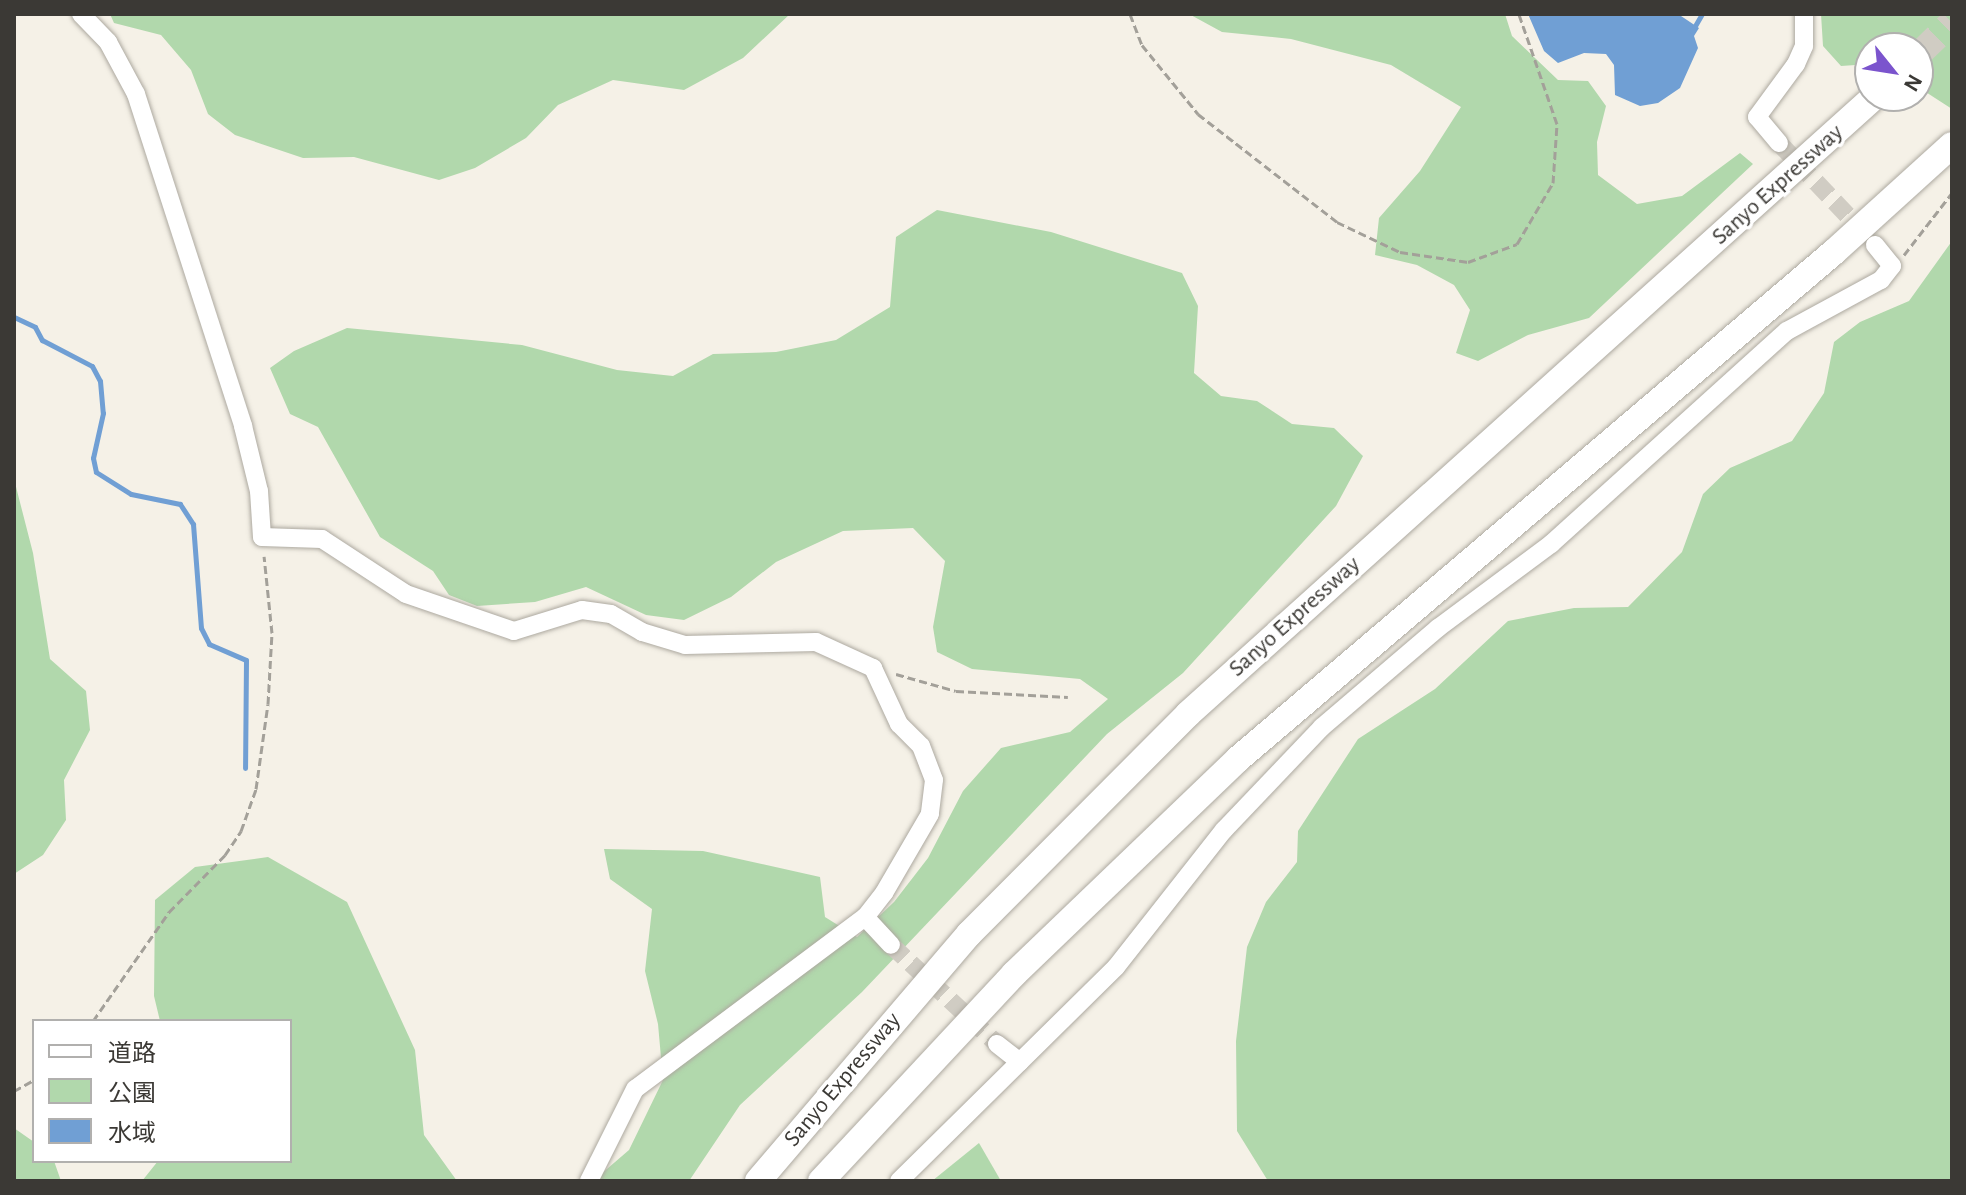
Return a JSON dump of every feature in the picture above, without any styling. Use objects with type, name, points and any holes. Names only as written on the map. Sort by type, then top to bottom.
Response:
[{"type":"highway","name":"Sanyo Expressway","points":[[758,1181],[969,934],[1188,714],[1857,112]]},
{"type":"highway","name":"Sanyo Expressway","points":[[821,1181],[1014,974],[1227,769],[1811,272],[1952,145]]},
{"type":"street","points":[[81,14],[108,42],[136,94],[243,426],[259,491],[262,537],[322,539],[406,594],[514,631],[582,610],[611,614],[642,632],[685,645],[719,648],[776,640],[816,642],[861,658],[873,668],[899,724],[921,746],[934,780],[930,814],[865,917],[635,1089],[589,1181]]},
{"type":"street","points":[[1779,143],[1757,117],[1796,64],[1804,46],[1804,14]]},
{"type":"street","points":[[899,1181],[1116,967],[1224,830],[1322,727],[1438,628],[1551,544],[1787,331],[1830,304],[1853,298],[1881,280],[1892,266],[1875,245]]},
{"type":"street","points":[[865,917],[891,945]]},
{"type":"street","points":[[997,1044],[1020,1062]]},
{"type":"path","points":[[1130,14],[1142,45],[1198,114],[1337,222],[1400,252],[1468,262],[1517,244],[1553,183],[1557,124],[1519,14]]},
{"type":"path","points":[[1892,266],[1952,193]]},
{"type":"path","points":[[94,1019],[169,912],[225,855],[256,789],[272,633],[262,537]]},
{"type":"path","points":[[873,668],[956,691],[1068,697]]},
{"type":"path","points":[[14,1091],[32,1081]]},
{"type":"green space","points":[[110,14],[790,14],[743,58],[684,90],[613,80],[558,105],[526,138],[475,168],[439,180],[354,157],[303,158],[235,135],[208,114],[191,70],[161,35],[114,23]]},
{"type":"green space","points":[[1189,14],[1505,14],[1512,36],[1558,80],[1588,81],[1606,106],[1597,142],[1598,175],[1637,204],[1682,196],[1740,153],[1753,164],[1589,318],[1528,335],[1478,361],[1456,353],[1470,310],[1454,285],[1417,265],[1375,255],[1379,218],[1420,171],[1461,107],[1391,65],[1291,39],[1222,32]]},
{"type":"green space","points":[[1821,14],[1952,14],[1952,109],[1934,97],[1934,32],[1854,32],[1854,65],[1841,66],[1823,46]]},
{"type":"green space","points":[[937,210],[1051,232],[1182,273],[1198,306],[1194,373],[1221,396],[1257,401],[1292,424],[1334,428],[1363,456],[1336,506],[1183,673],[1107,734],[862,992],[740,1105],[689,1181],[593,1181],[629,1150],[663,1080],[658,1024],[645,971],[652,909],[610,879],[604,849],[703,851],[820,877],[825,917],[857,937],[894,902],[928,858],[963,791],[1001,748],[1070,732],[1108,699],[1080,679],[972,669],[937,652],[933,627],[945,561],[913,528],[843,531],[776,562],[731,597],[684,620],[646,615],[586,587],[535,602],[477,606],[449,595],[433,571],[380,537],[318,427],[290,414],[270,368],[294,351],[347,328],[522,345],[617,370],[673,376],[713,354],[776,352],[836,340],[890,307],[896,237]]},
{"type":"green space","points":[[1952,241],[1952,1181],[1268,1181],[1237,1131],[1236,1041],[1247,947],[1266,902],[1297,862],[1298,831],[1358,739],[1435,689],[1508,621],[1574,608],[1628,607],[1682,552],[1703,494],[1730,468],[1792,441],[1824,393],[1834,342],[1860,322],[1909,301]]},
{"type":"green space","points":[[14,479],[33,553],[50,659],[86,691],[90,730],[64,780],[66,820],[43,855],[14,874]]},
{"type":"green space","points":[[268,857],[347,902],[415,1050],[424,1135],[457,1181],[142,1181],[156,1163],[292,1163],[292,1019],[160,1019],[154,996],[155,900],[195,867]]},
{"type":"green space","points":[[14,1128],[32,1141],[32,1163],[55,1163],[61,1181],[14,1181]]},
{"type":"green space","points":[[979,1143],[1001,1181],[932,1181]]},
{"type":"water","points":[[1528,14],[1678,14],[1699,28],[1694,36],[1698,48],[1680,88],[1658,103],[1640,106],[1615,95],[1614,65],[1606,54],[1584,53],[1558,63],[1544,51]]},
{"type":"waterway","points":[[1692,31],[1702,14]]},
{"type":"waterway","points":[[14,317],[35,327],[42,340],[92,366],[100,381],[103,413],[93,458],[96,472],[131,494],[180,504],[193,524],[201,628],[209,644],[246,660],[245,768]]},
{"type":"tunnel","points":[[1934,39],[1952,22]]},
{"type":"tunnel","points":[[1779,143],[1868,237]]},
{"type":"tunnel","points":[[891,945],[997,1044]]}]
